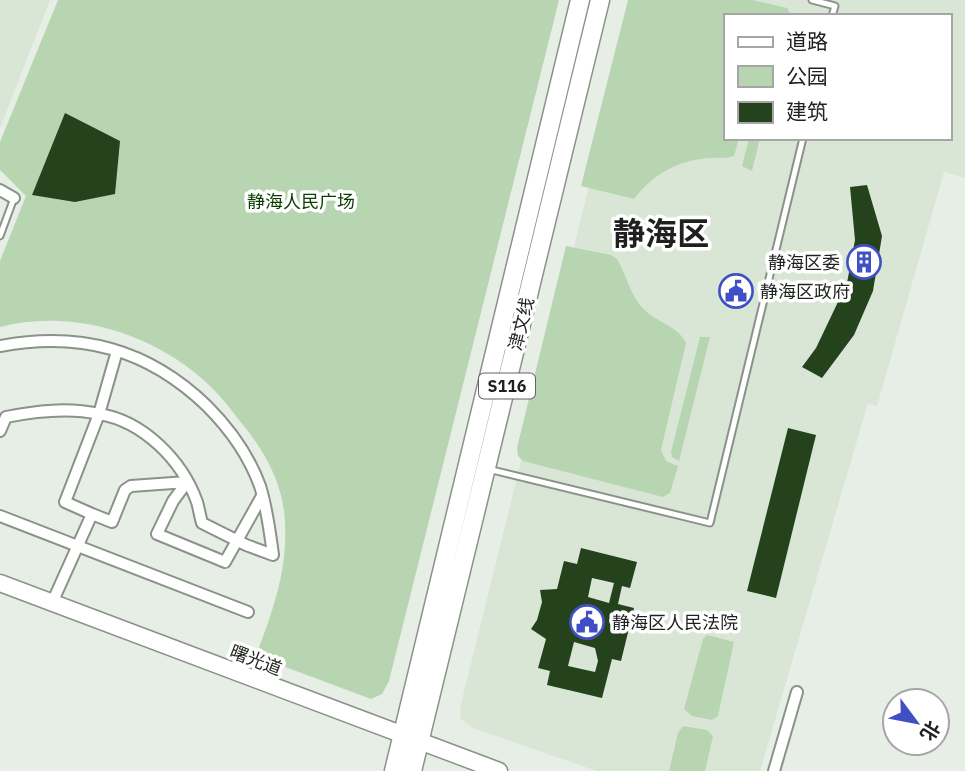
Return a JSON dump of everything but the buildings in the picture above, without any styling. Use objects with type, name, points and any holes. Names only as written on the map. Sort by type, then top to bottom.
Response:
[{"type":"main road","name":"津文线","points":[[412,771],[411,739],[468,464],[580,0]]},
{"type":"main road","name":"津文线","points":[[394,771],[411,739],[486,469],[600,0]]},
{"type":"street","points":[[0,190],[15,198]]},
{"type":"street","points":[[0,346],[59,340],[98,345],[134,355],[173,376],[214,413],[244,452],[262,496],[273,555],[202,523],[197,502],[187,482],[163,450],[137,427],[110,415],[78,409],[6,417],[0,430]]},
{"type":"street","points":[[117,351],[99,414],[65,502],[112,522],[125,490],[131,486],[187,482]]},
{"type":"street","points":[[187,482],[173,500],[157,534],[225,562],[262,496]]},
{"type":"street","points":[[52,603],[92,514]]},
{"type":"street","points":[[0,516],[247,612]]},
{"type":"street","name":"曙光道","points":[[0,583],[499,771]]},
{"type":"street","points":[[774,771],[797,692]]},
{"type":"lane","points":[[812,0],[835,6],[833,14]]},
{"type":"lane","points":[[468,464],[710,523],[803,140]]},
{"type":"lane","points":[[0,236],[15,198]]},
{"type":"shaded area","points":[[0,0],[50,0],[0,128]]},
{"type":"shaded area","name":"静海区政府","points":[[635,0],[965,0],[965,178],[944,172],[877,406],[868,403],[760,771],[597,771],[473,728],[461,719],[460,708]]},
{"type":"green space","name":"静海人民广场","points":[[58,0],[559,0],[389,681],[382,694],[371,699],[256,656],[283,568],[284,511],[279,487],[264,454],[212,388],[179,361],[156,347],[106,328],[52,321],[0,327],[0,261],[26,196],[0,170],[0,142]]},
{"type":"green space","points":[[628,0],[752,0],[787,8],[790,14],[724,14],[724,140],[738,140],[734,156],[689,161],[668,169],[650,182],[634,199],[581,186]]},
{"type":"green space","points":[[748,140],[760,140],[752,171],[742,166]]},
{"type":"green space","points":[[566,246],[611,255],[617,259],[641,306],[679,333],[686,343],[661,450],[666,461],[678,466],[670,493],[663,497],[523,461],[518,456],[517,448]]},
{"type":"green space","points":[[700,337],[710,337],[679,461],[672,457],[671,452]]},
{"type":"green space","points":[[707,635],[734,642],[718,716],[712,720],[692,716],[684,709],[703,639]]},
{"type":"green space","points":[[683,726],[707,730],[713,736],[705,771],[669,771],[678,733]]},
{"type":"place","name":"静海区委","points":[[864,262]]},
{"type":"place","name":"静海区政府","points":[[736,291]]},
{"type":"place","name":"静海区人民法院","points":[[587,622]]},
{"type":"district","name":"静海区","points":[[661,233]]}]
